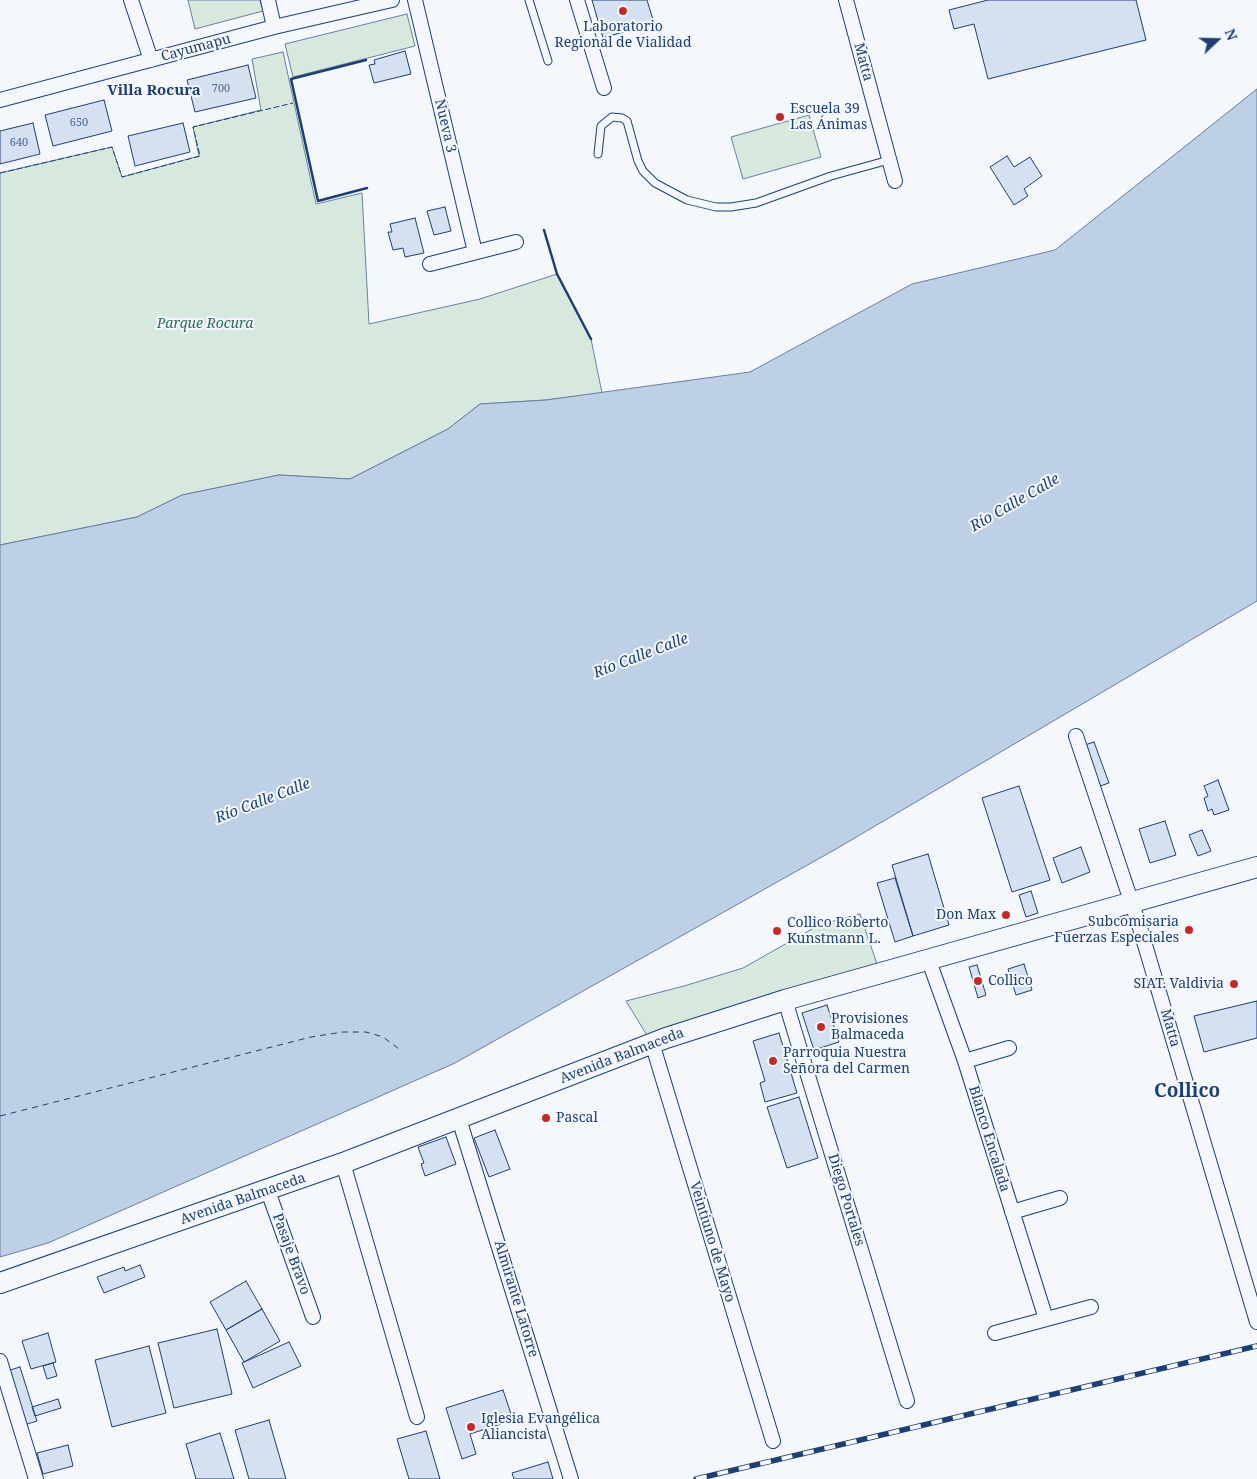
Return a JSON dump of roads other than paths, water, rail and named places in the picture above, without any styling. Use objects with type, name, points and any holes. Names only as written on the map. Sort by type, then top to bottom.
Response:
[{"type":"main road","name":"Avenida Balmaceda","points":[[0,1284],[268,1191],[459,1119],[652,1043],[785,1000],[929,961],[1257,867]]},
{"type":"street","points":[[131,0],[151,60]]},
{"type":"street","points":[[268,0],[274,27]]},
{"type":"street","name":"Cayumapu","points":[[0,100],[274,27],[392,0]]},
{"type":"street","name":"Nueva 3","points":[[415,0],[475,252]]},
{"type":"street","points":[[578,0],[604,88]]},
{"type":"street","name":"Matta","points":[[846,0],[895,181]]},
{"type":"street","points":[[430,264],[516,242]]},
{"type":"street","name":"Matta","points":[[1076,736],[1132,902],[1257,1322]]},
{"type":"street","name":"Blanco Encalada","points":[[929,961],[965,1061],[1046,1319]]},
{"type":"street","name":"Diego Portales","points":[[785,1000],[907,1401]]},
{"type":"street","name":"Veintiuno de Mayo","points":[[652,1043],[773,1440]]},
{"type":"street","points":[[965,1061],[1009,1048]]},
{"type":"street","name":"Almirante Latorre","points":[[459,1119],[572,1479]]},
{"type":"street","points":[[343,1163],[417,1417]]},
{"type":"street","name":"Pasaje Bravo","points":[[268,1191],[313,1317]]},
{"type":"street","points":[[1012,1212],[1060,1198]]},
{"type":"street","points":[[995,1333],[1091,1307]]},
{"type":"street","points":[[0,1361],[36,1479]]},
{"type":"lane","points":[[529,0],[548,61]]},
{"type":"lane","points":[[598,154],[601,126],[612,117],[622,118],[627,121],[638,161],[643,170],[655,183],[687,200],[716,207],[756,203],[831,176],[889,160]]},
{"type":"water","name":"Río Calle Calle","points":[[1257,89],[1257,601],[836,849],[455,1063],[48,1243],[0,1257],[0,545],[137,517],[182,495],[279,475],[350,479],[448,429],[480,404],[546,400],[750,372],[912,284],[1055,250]]},
{"type":"railway","points":[[696,1479],[1257,1346]]},
{"type":"place","name":"Laboratorio Regional de Vialidad","points":[[623,11]]},
{"type":"place","name":"Escuela 39 Las Ánimas","points":[[780,117]]},
{"type":"place","name":"Don Max","points":[[1006,915]]},
{"type":"place","name":"Subcomisaria Fuerzas Especiales","points":[[1189,930]]},
{"type":"place","name":"Collico Roberto Kunstmann L.","points":[[777,931]]},
{"type":"place","name":"Collico","points":[[978,981]]},
{"type":"place","name":"SIAT. Valdivia","points":[[1234,984]]},
{"type":"place","name":"Provisiones Balmaceda","points":[[821,1027]]},
{"type":"place","name":"Parroquia Nuestra Señora del Carmen","points":[[773,1061]]},
{"type":"place","name":"Pascal","points":[[546,1118]]},
{"type":"place","name":"Iglesia Evangélica Aliancista","points":[[471,1427]]},
{"type":"district","name":"Villa Rocura","points":[[154,91]]},
{"type":"district","name":"Collico","points":[[1187,1092]]},
{"type":"park label","name":"Parque Rocura","points":[[205,324]]}]
